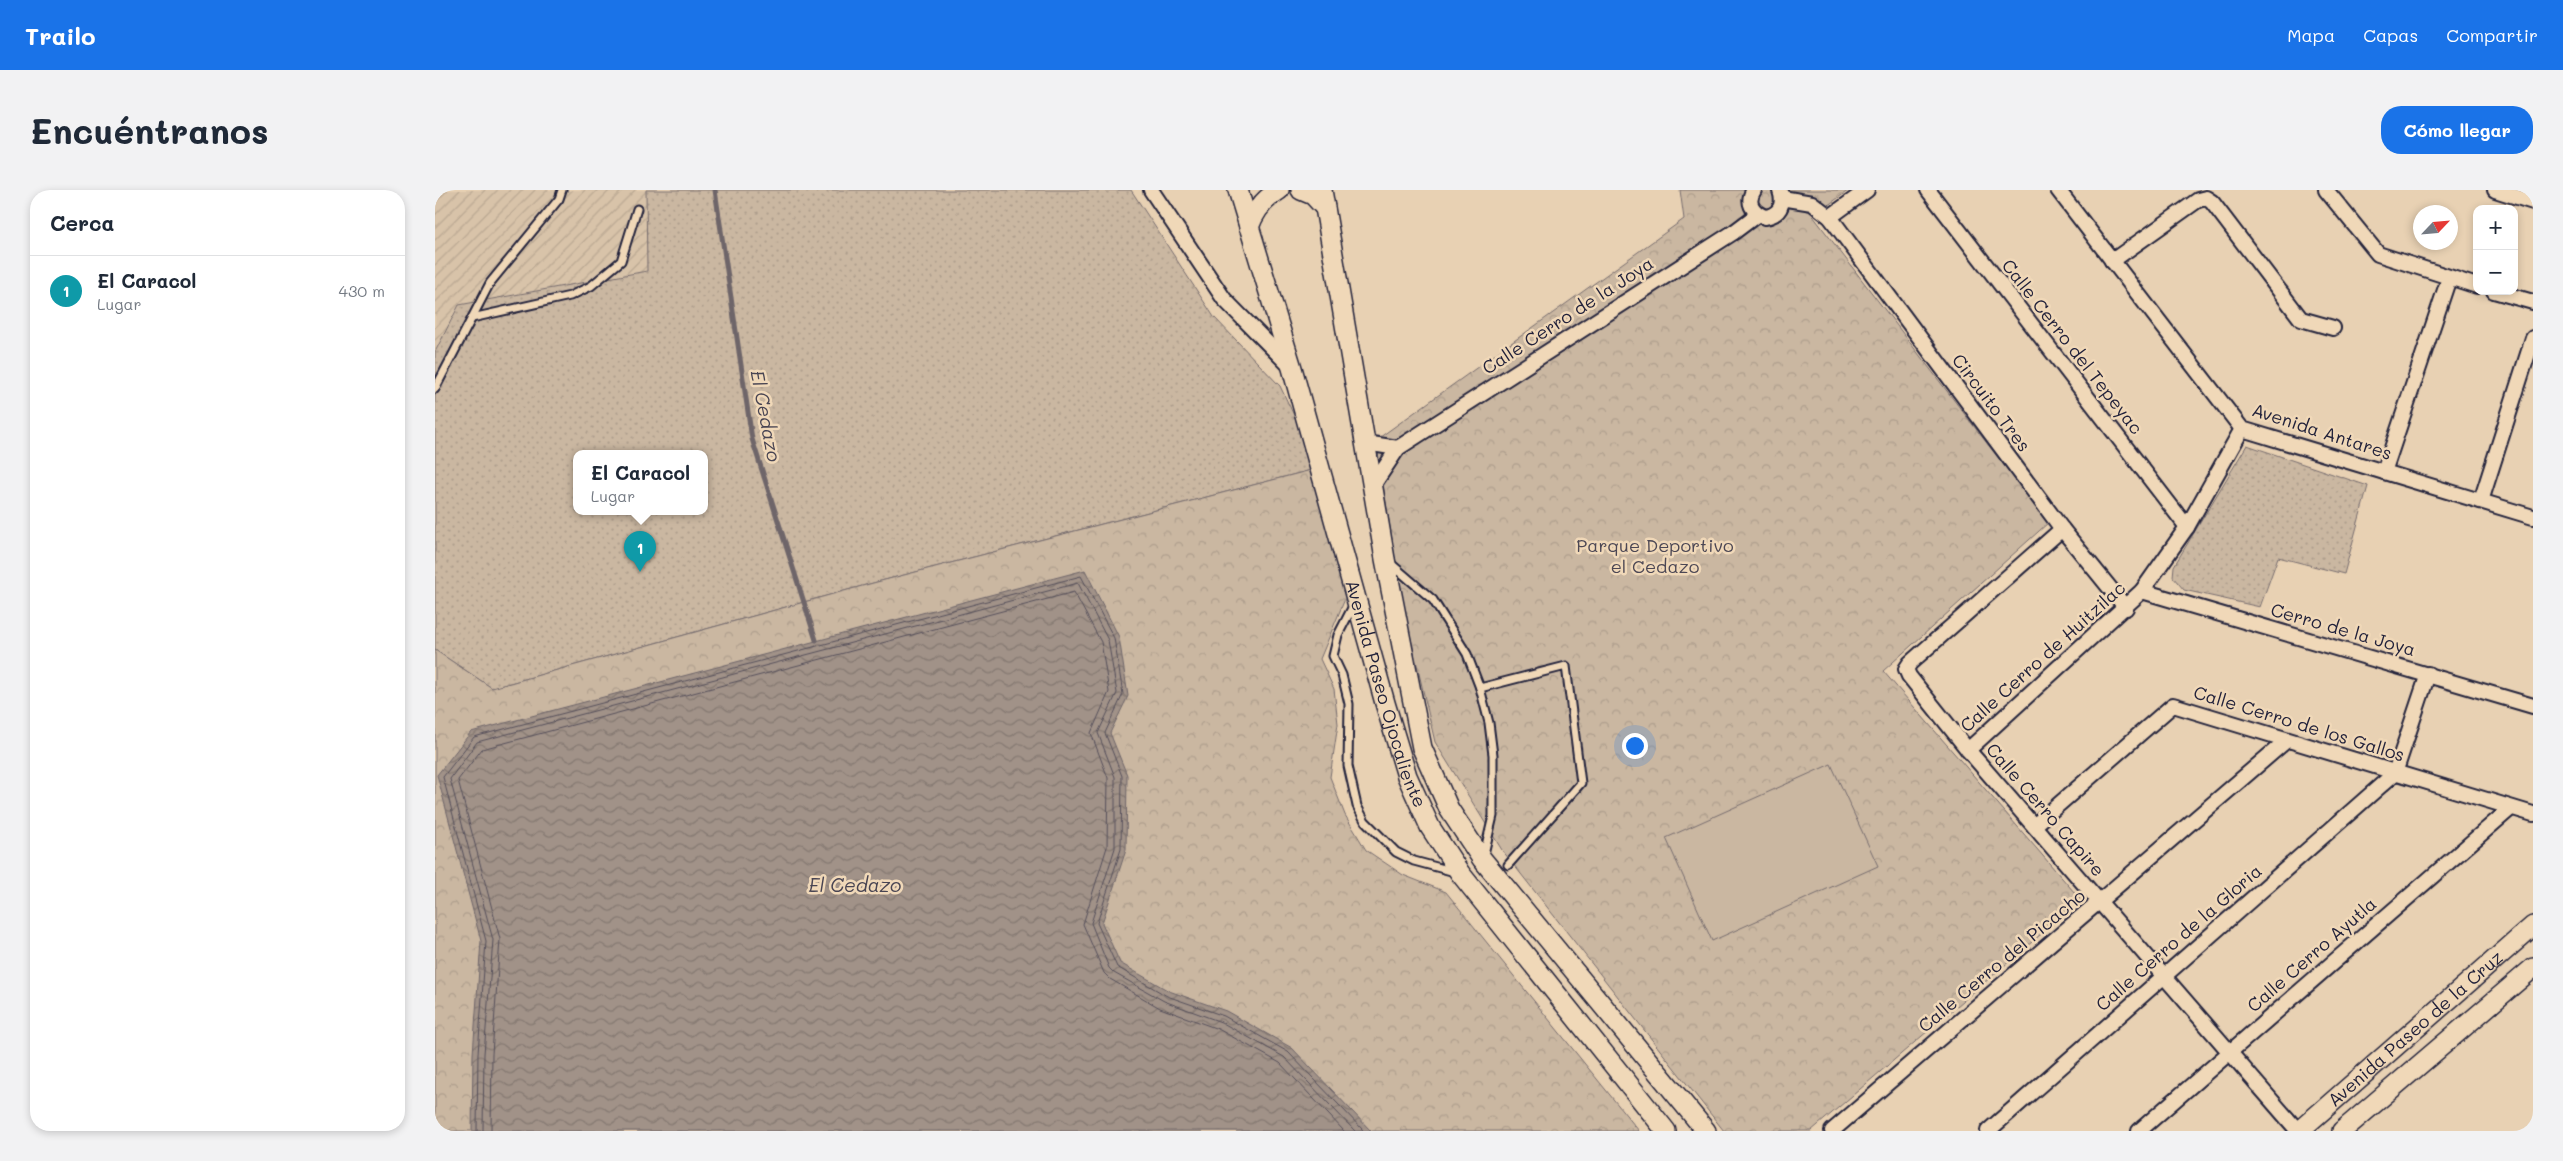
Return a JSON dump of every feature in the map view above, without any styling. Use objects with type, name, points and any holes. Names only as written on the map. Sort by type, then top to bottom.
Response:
[{"type":"main road","name":"Avenida Paseo Ojocaliente","points":[[1238,190],[1292,368],[1407,776],[1430,827],[1460,873],[1666,1131]]},
{"type":"main road","points":[[1249,227],[1255,213],[1268,197],[1279,190]]},
{"type":"main road","points":[[1301,190],[1313,194],[1325,208]]},
{"type":"main road","name":"Avenida Paseo Ojocaliente","points":[[1322,190],[1365,443],[1374,484],[1385,559],[1422,748],[1449,809],[1482,859],[1706,1131]]},
{"type":"main road","name":"Avenida Paseo de la Cruz","points":[[2299,1131],[2533,926]]},
{"type":"main road","name":"Avenida Paseo de la Cruz","points":[[2342,1131],[2533,968]]},
{"type":"street","points":[[1151,190],[1224,299],[1292,368]]},
{"type":"street","points":[[1753,190],[1750,202],[1758,214],[1765,216],[1778,212],[1781,194]]},
{"type":"street","points":[[1830,217],[1867,190]]},
{"type":"street","name":"Calle Cerro del Tepeyac","points":[[1928,190],[2187,527]]},
{"type":"street","name":"Avenida Antares","points":[[2058,190],[2242,429],[2533,517]]},
{"type":"street","points":[[2326,190],[2378,254],[2473,285]]},
{"type":"street","points":[[2495,190],[2533,202]]},
{"type":"street","name":"Circuito Tres","points":[[1781,194],[1812,203],[1830,217],[2062,530],[2126,608]]},
{"type":"street","points":[[2112,261],[2198,200],[2206,198],[2212,202],[2301,319],[2333,328]]},
{"type":"street","name":"Calle Cerro de la Joya","points":[[1398,448],[1734,232],[1758,214]]},
{"type":"street","points":[[2384,472],[2449,278]]},
{"type":"street","points":[[2508,295],[2533,302]]},
{"type":"street","points":[[2481,501],[2533,338]]},
{"type":"street","name":"Calle Cerro de Huitzilac","points":[[1968,750],[2126,608],[2142,591],[2187,527],[2242,429]]},
{"type":"street","points":[[1365,443],[1398,448],[1374,484]]},
{"type":"street","name":"Calle Cerro Capire","points":[[2062,530],[1910,663],[1906,669],[1909,676],[1968,750],[2299,1131]]},
{"type":"street","name":"Cerro de la Joya","points":[[2142,591],[2533,706]]},
{"type":"street","points":[[2395,773],[2428,674]]},
{"type":"street","name":"Calle Cerro de los Gallos","points":[[2034,826],[2173,705],[2533,814]]},
{"type":"street","name":"Calle Cerro del Picacho","points":[[1832,1131],[2287,740]]},
{"type":"street","name":"Calle Cerro de la Gloria","points":[[1988,1131],[2395,773]]},
{"type":"street","name":"Calle Cerro Ayutla","points":[[2139,1131],[2511,808]]},
{"type":"lane","points":[[435,389],[489,283],[559,199],[562,190]]},
{"type":"lane","points":[[472,318],[570,296],[591,286],[621,261],[637,209]]},
{"type":"lane","points":[[1385,559],[1433,600],[1467,654],[1480,688],[1489,723],[1494,789],[1493,816],[1482,859]]},
{"type":"lane","points":[[1356,599],[1339,635],[1333,656],[1342,675],[1349,704],[1348,766],[1357,806],[1374,832],[1396,852],[1414,861],[1460,873]]},
{"type":"lane","points":[[1480,688],[1566,666],[1581,783],[1508,865]]},
{"type":"shaded area","points":[[435,190],[646,190],[647,271],[459,305],[435,352]]},
{"type":"green space","points":[[646,190],[1131,190],[1214,317],[1280,386],[1319,468],[873,583],[492,688],[435,650],[435,352],[459,305],[647,271]]},
{"type":"green space","name":"Parque Deportivo el Cedazo","points":[[1680,190],[1849,190],[1813,216],[2048,523],[1883,671],[2081,900],[1811,1131],[1724,1131],[1502,850],[1435,742],[1401,596],[1376,440],[1684,219]]},
{"type":"green space","points":[[2247,445],[2368,486],[2344,574],[2278,557],[2260,607],[2184,590],[2173,577],[2174,566]]},
{"type":"green space","name":"El Cedazo","points":[[1319,468],[1347,594],[1320,659],[1334,689],[1338,724],[1330,777],[1345,815],[1366,850],[1403,875],[1446,892],[1639,1131],[435,1131],[435,650],[492,688],[873,583]]},
{"type":"green space","points":[[1831,764],[1878,866],[1712,941],[1666,838]]},
{"type":"water","name":"El Cedazo","points":[[1085,570],[1119,637],[1128,696],[1110,733],[1127,775],[1126,850],[1102,923],[1120,963],[1169,991],[1226,1011],[1292,1048],[1371,1131],[472,1131],[473,1054],[481,941],[437,775],[471,732]]},
{"type":"waterway","name":"El Cedazo","points":[[715,190],[752,439],[816,640]]},
{"type":"place","name":"El Caracol","points":[[640,572]]}]
